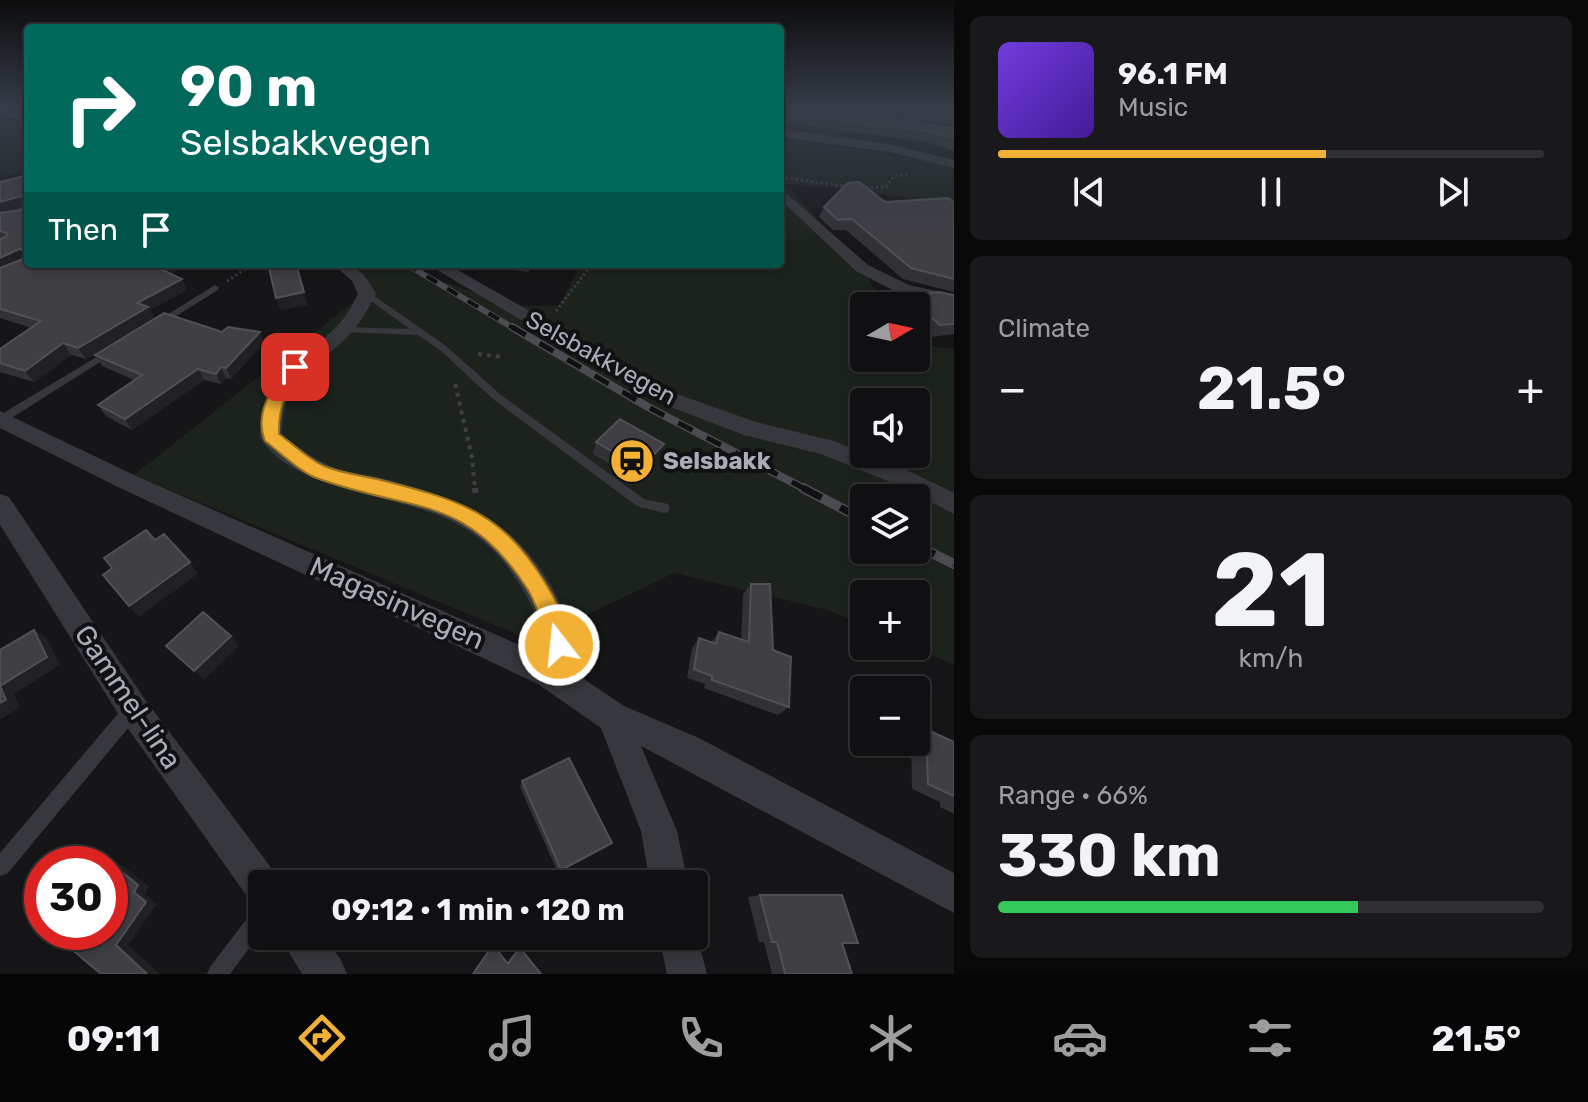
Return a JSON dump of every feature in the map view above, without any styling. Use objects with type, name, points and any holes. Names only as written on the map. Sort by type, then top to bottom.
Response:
[{"type":"street","points":[[915,154],[954,164]]},
{"type":"street","points":[[787,198],[862,268],[904,289],[954,300]]},
{"type":"street","points":[[346,268],[359,278],[367,294],[345,330],[295,367],[277,393],[270,413],[271,437],[317,471],[444,504],[483,524],[506,545],[535,584],[552,616],[559,645],[549,673]]},
{"type":"street","name":"Selsbakkvegen","points":[[442,268],[667,398],[752,429],[826,447],[903,478],[954,504]]},
{"type":"street","name":"Magasinvegen","points":[[0,419],[124,480],[549,673],[613,717],[687,750],[954,894]]},
{"type":"street","name":"Gammel-lina","points":[[0,504],[133,709],[250,870]]},
{"type":"street","points":[[613,717],[659,831],[666,870]]},
{"type":"street","points":[[309,950],[327,974]]},
{"type":"street","points":[[682,950],[687,974]]},
{"type":"lane","points":[[148,329],[215,288]]},
{"type":"lane","points":[[367,294],[443,348],[497,397],[641,503],[664,508]]},
{"type":"lane","points":[[345,330],[419,332]]},
{"type":"lane","points":[[0,419],[121,345]]},
{"type":"lane","points":[[0,867],[133,709]]},
{"type":"lane","points":[[217,974],[248,933]]},
{"type":"path","points":[[784,179],[876,190],[886,187],[894,176],[922,175]]},
{"type":"path","points":[[215,288],[247,268]]},
{"type":"path","points":[[539,324],[558,310],[589,268]]},
{"type":"path","points":[[443,348],[456,386],[483,524]]},
{"type":"shaded area","points":[[0,154],[24,154],[24,171],[0,177]]},
{"type":"shaded area","points":[[784,154],[887,154],[933,161],[954,169],[954,205],[850,189],[786,184],[868,277],[875,292],[850,292],[850,372],[930,372],[930,346],[954,349],[954,665],[930,654],[930,580],[850,580],[850,619],[828,610],[674,573],[533,641],[134,475],[362,295],[347,268],[415,268],[422,274],[513,306],[559,306],[579,268],[784,268]]},
{"type":"building","points":[[24,176],[24,198],[0,202],[0,182]]},
{"type":"building","points":[[859,182],[885,202],[948,198],[954,202],[954,279],[911,268],[852,219],[838,220],[824,207],[848,183]]},
{"type":"building","points":[[24,207],[24,250],[19,249],[0,258],[0,239],[7,233],[0,231],[0,213]]},
{"type":"building","points":[[24,259],[24,268],[158,268],[182,279],[137,303],[148,307],[78,348],[63,343],[25,371],[0,363],[0,349],[41,321],[0,309],[0,268]]},
{"type":"building","points":[[269,268],[297,268],[304,292],[276,298]]},
{"type":"building","points":[[930,293],[954,295],[954,324],[940,325],[930,316]]},
{"type":"building","points":[[164,313],[222,332],[228,327],[260,332],[226,368],[221,367],[216,374],[198,369],[125,419],[98,405],[142,375],[95,355]]},
{"type":"building","points":[[620,419],[664,444],[641,468],[596,442]]},
{"type":"building","points":[[146,530],[155,540],[164,534],[190,562],[129,606],[103,575],[112,568],[104,558]]},
{"type":"building","points":[[751,584],[770,584],[773,650],[791,657],[789,707],[712,680],[712,676],[694,669],[699,638],[716,644],[719,632],[749,642]]},
{"type":"building","points":[[203,612],[231,636],[194,671],[166,646]]},
{"type":"building","points":[[34,630],[47,657],[0,686],[0,650]]},
{"type":"building","points":[[0,686],[6,700],[0,703]]},
{"type":"building","points":[[930,731],[954,742],[954,796],[928,784]]},
{"type":"building","points":[[569,758],[612,843],[561,870],[522,781]]},
{"type":"building","points":[[128,877],[138,885],[134,892],[146,902],[128,928]]},
{"type":"building","points":[[760,895],[842,895],[858,943],[842,943],[852,974],[785,974],[777,942],[772,942]]},
{"type":"building","points":[[72,950],[121,950],[147,974],[101,974]]},
{"type":"building","points":[[490,950],[497,950],[508,964],[522,950],[541,974],[473,974]]},
{"type":"railway","points":[[413,268],[515,329]]},
{"type":"railway","points":[[512,327],[648,407],[807,490]]},
{"type":"railway","points":[[803,488],[850,513]]},
{"type":"railway","points":[[930,552],[954,564]]},
{"type":"place","name":"Selsbakk","points":[[632,461]]},
{"type":"route","points":[[295,367],[277,393],[270,413],[271,437],[317,471],[444,504],[483,524],[506,545],[535,584],[552,616],[559,645]]}]
